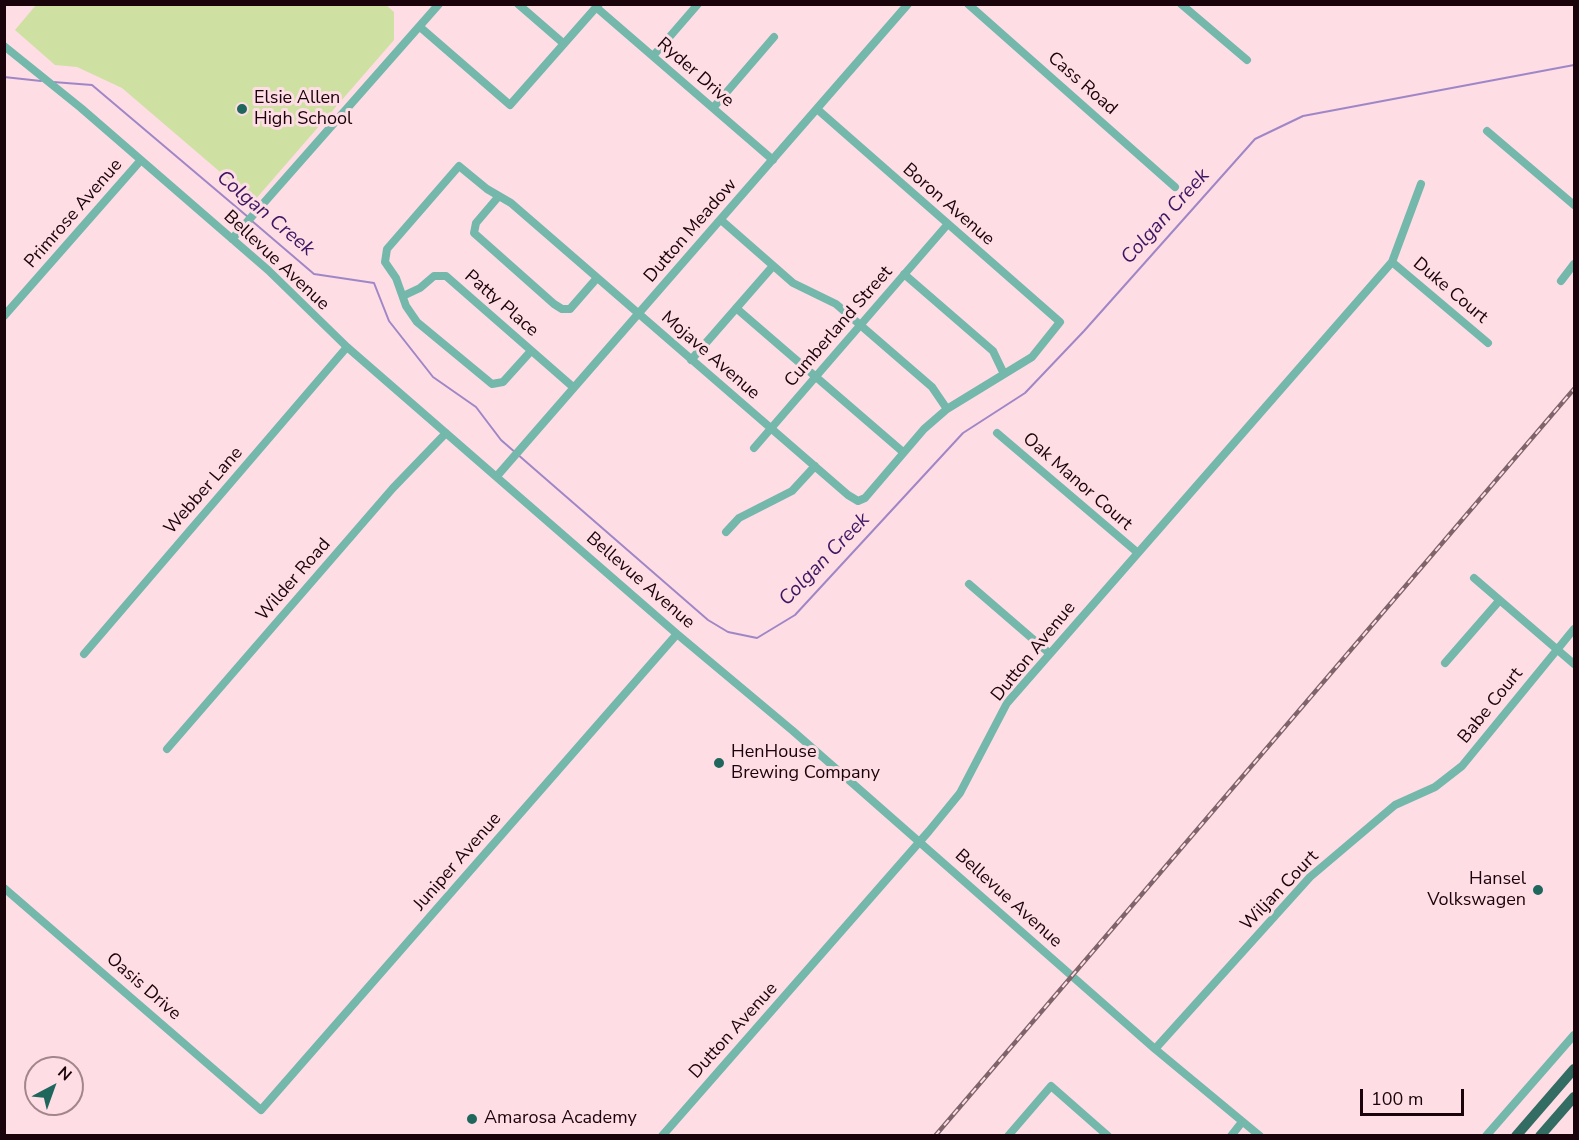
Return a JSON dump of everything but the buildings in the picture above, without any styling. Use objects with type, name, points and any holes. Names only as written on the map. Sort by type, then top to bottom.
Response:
[{"type":"highway","points":[[1516,1136],[1575,1069]]},
{"type":"highway","points":[[1540,1136],[1575,1097]]},
{"type":"street","points":[[232,239],[439,4]]},
{"type":"street","points":[[518,4],[563,43]]},
{"type":"street","points":[[653,56],[698,4]]},
{"type":"street","name":"Dutton Meadow","points":[[497,476],[908,4]]},
{"type":"street","name":"Cass Road","points":[[968,4],[1175,187]]},
{"type":"street","points":[[1181,4],[1247,60]]},
{"type":"street","points":[[420,27],[510,105],[534,81],[563,43],[598,6]]},
{"type":"street","name":"Ryder Drive","points":[[598,6],[773,160]]},
{"type":"street","points":[[713,108],[774,37]]},
{"type":"street","name":"Bellevue Avenue","points":[[4,46],[63,92],[232,239],[347,347],[677,634],[921,842],[1155,1049],[1260,1136]]},
{"type":"street","name":"Boron Avenue","points":[[817,109],[1060,322],[1032,357],[1004,374]]},
{"type":"street","points":[[1487,131],[1575,206]]},
{"type":"street","name":"Primrose Avenue","points":[[4,316],[141,160]]},
{"type":"street","name":"Mojave Avenue","points":[[403,296],[396,278],[385,262],[385,253],[459,166],[511,203],[690,360],[858,501],[865,498],[903,452]]},
{"type":"street","name":"Dutton Avenue","points":[[662,1136],[921,842],[960,793],[1008,703],[1049,653],[1392,262],[1421,184]]},
{"type":"street","points":[[499,196],[476,223],[474,233],[554,304],[562,309],[570,309],[597,278]]},
{"type":"street","points":[[721,220],[793,284],[836,304],[932,387],[947,409]]},
{"type":"street","name":"Cumberland Street","points":[[754,448],[947,225]]},
{"type":"street","name":"Duke Court","points":[[1392,262],[1488,343]]},
{"type":"street","points":[[1561,281],[1575,264]]},
{"type":"street","points":[[690,360],[773,266]]},
{"type":"street","points":[[736,308],[903,452],[947,409],[1004,374],[993,351],[904,274]]},
{"type":"street","name":"Patty Place","points":[[403,296],[420,288],[434,276],[446,276],[573,387]]},
{"type":"street","points":[[403,296],[406,306],[417,322],[492,384],[503,382],[531,351]]},
{"type":"street","name":"Webber Lane","points":[[84,654],[347,347]]},
{"type":"street","name":"Wilder Road","points":[[167,749],[393,488],[446,433]]},
{"type":"street","name":"Oak Manor Court","points":[[997,433],[1138,553]]},
{"type":"street","points":[[726,532],[739,519],[792,491],[815,466]]},
{"type":"street","points":[[1474,578],[1575,664]]},
{"type":"street","points":[[969,584],[1049,653]]},
{"type":"street","points":[[1444,663],[1499,601]]},
{"type":"street","name":"Babe Court","points":[[1447,779],[1462,766],[1575,629]]},
{"type":"street","name":"Juniper Avenue","points":[[261,1110],[677,634]]},
{"type":"street","name":"Wiljan Court","points":[[1155,1049],[1310,877],[1395,805],[1447,779]]},
{"type":"street","name":"Oasis Drive","points":[[4,888],[261,1110]]},
{"type":"street","points":[[1486,1136],[1575,1035]]},
{"type":"street","points":[[1008,1136],[1051,1086],[1108,1136]]},
{"type":"street","points":[[1231,1136],[1242,1122]]},
{"type":"green space","name":"Elsie Allen High School","points":[[36,5],[386,5],[394,12],[394,40],[254,201],[122,88],[77,67],[55,65],[15,30]]},
{"type":"waterway","name":"Colgan Creek","points":[[252,221],[314,274],[374,283],[389,321],[433,377],[476,407],[501,440],[708,620],[728,632],[757,638],[795,615],[963,433],[1025,393],[1084,331],[1255,139],[1303,116],[1574,65]]},
{"type":"waterway","name":"Colgan Creek","points":[[4,77],[41,81]]},
{"type":"waterway","name":"Colgan Creek","points":[[53,82],[92,85],[248,217]]},
{"type":"railway","points":[[935,1136],[1574,389]]},
{"type":"place","name":"Elsie Allen High School","points":[[242,109]]},
{"type":"place","name":"HenHouse Brewing Company","points":[[719,763]]},
{"type":"place","name":"Hansel Volkswagen","points":[[1538,890]]},
{"type":"place","name":"Amarosa Academy","points":[[472,1119]]}]
